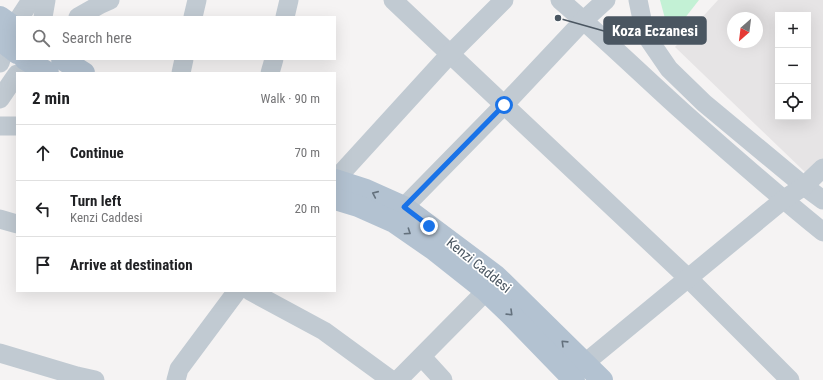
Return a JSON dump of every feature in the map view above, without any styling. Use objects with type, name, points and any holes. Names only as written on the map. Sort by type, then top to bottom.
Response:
[{"type":"main road","points":[[33,60],[47,72]]},
{"type":"main road","points":[[64,60],[82,72]]},
{"type":"main road","name":"Kenzi Caddesi","points":[[336,180],[366,190],[404,207],[496,276],[574,375]]},
{"type":"main road","name":"Kenzi Caddesi","points":[[336,199],[358,206],[394,222],[433,249],[486,291],[574,375],[602,380]]},
{"type":"street","points":[[25,16],[31,0]]},
{"type":"street","points":[[43,16],[46,0]]},
{"type":"street","points":[[80,16],[110,0]]},
{"type":"street","points":[[193,16],[197,0]]},
{"type":"street","points":[[285,16],[289,0]]},
{"type":"street","points":[[393,0],[688,278],[790,380]]},
{"type":"street","points":[[336,179],[450,54],[504,0]]},
{"type":"street","points":[[560,0],[584,20],[683,112],[783,200],[823,232]]},
{"type":"street","points":[[404,207],[504,105],[584,20],[606,0]]},
{"type":"street","points":[[638,0],[645,34],[669,69],[704,103],[823,200]]},
{"type":"street","points":[[0,99],[15,45]]},
{"type":"street","points":[[181,72],[184,60]]},
{"type":"street","points":[[270,72],[274,60]]},
{"type":"street","points":[[0,126],[16,126]]},
{"type":"street","points":[[574,375],[688,278],[783,200],[804,186],[823,168]]},
{"type":"street","points":[[0,219],[16,224]]},
{"type":"street","points":[[398,380],[486,291]]},
{"type":"street","points":[[176,380],[179,369],[236,292]]},
{"type":"street","points":[[252,292],[324,331],[391,380]]},
{"type":"street","points":[[0,353],[77,378],[95,380]]},
{"type":"street","points":[[422,357],[443,380]]},
{"type":"shaded area","points":[[718,0],[823,0],[823,159],[807,174],[675,47]]},
{"type":"green space","points":[[660,0],[699,0],[670,37]]},
{"type":"place","name":"Koza Eczanesi","points":[[558,18]]},
{"type":"route","points":[[429,226],[404,207],[504,105]]}]
